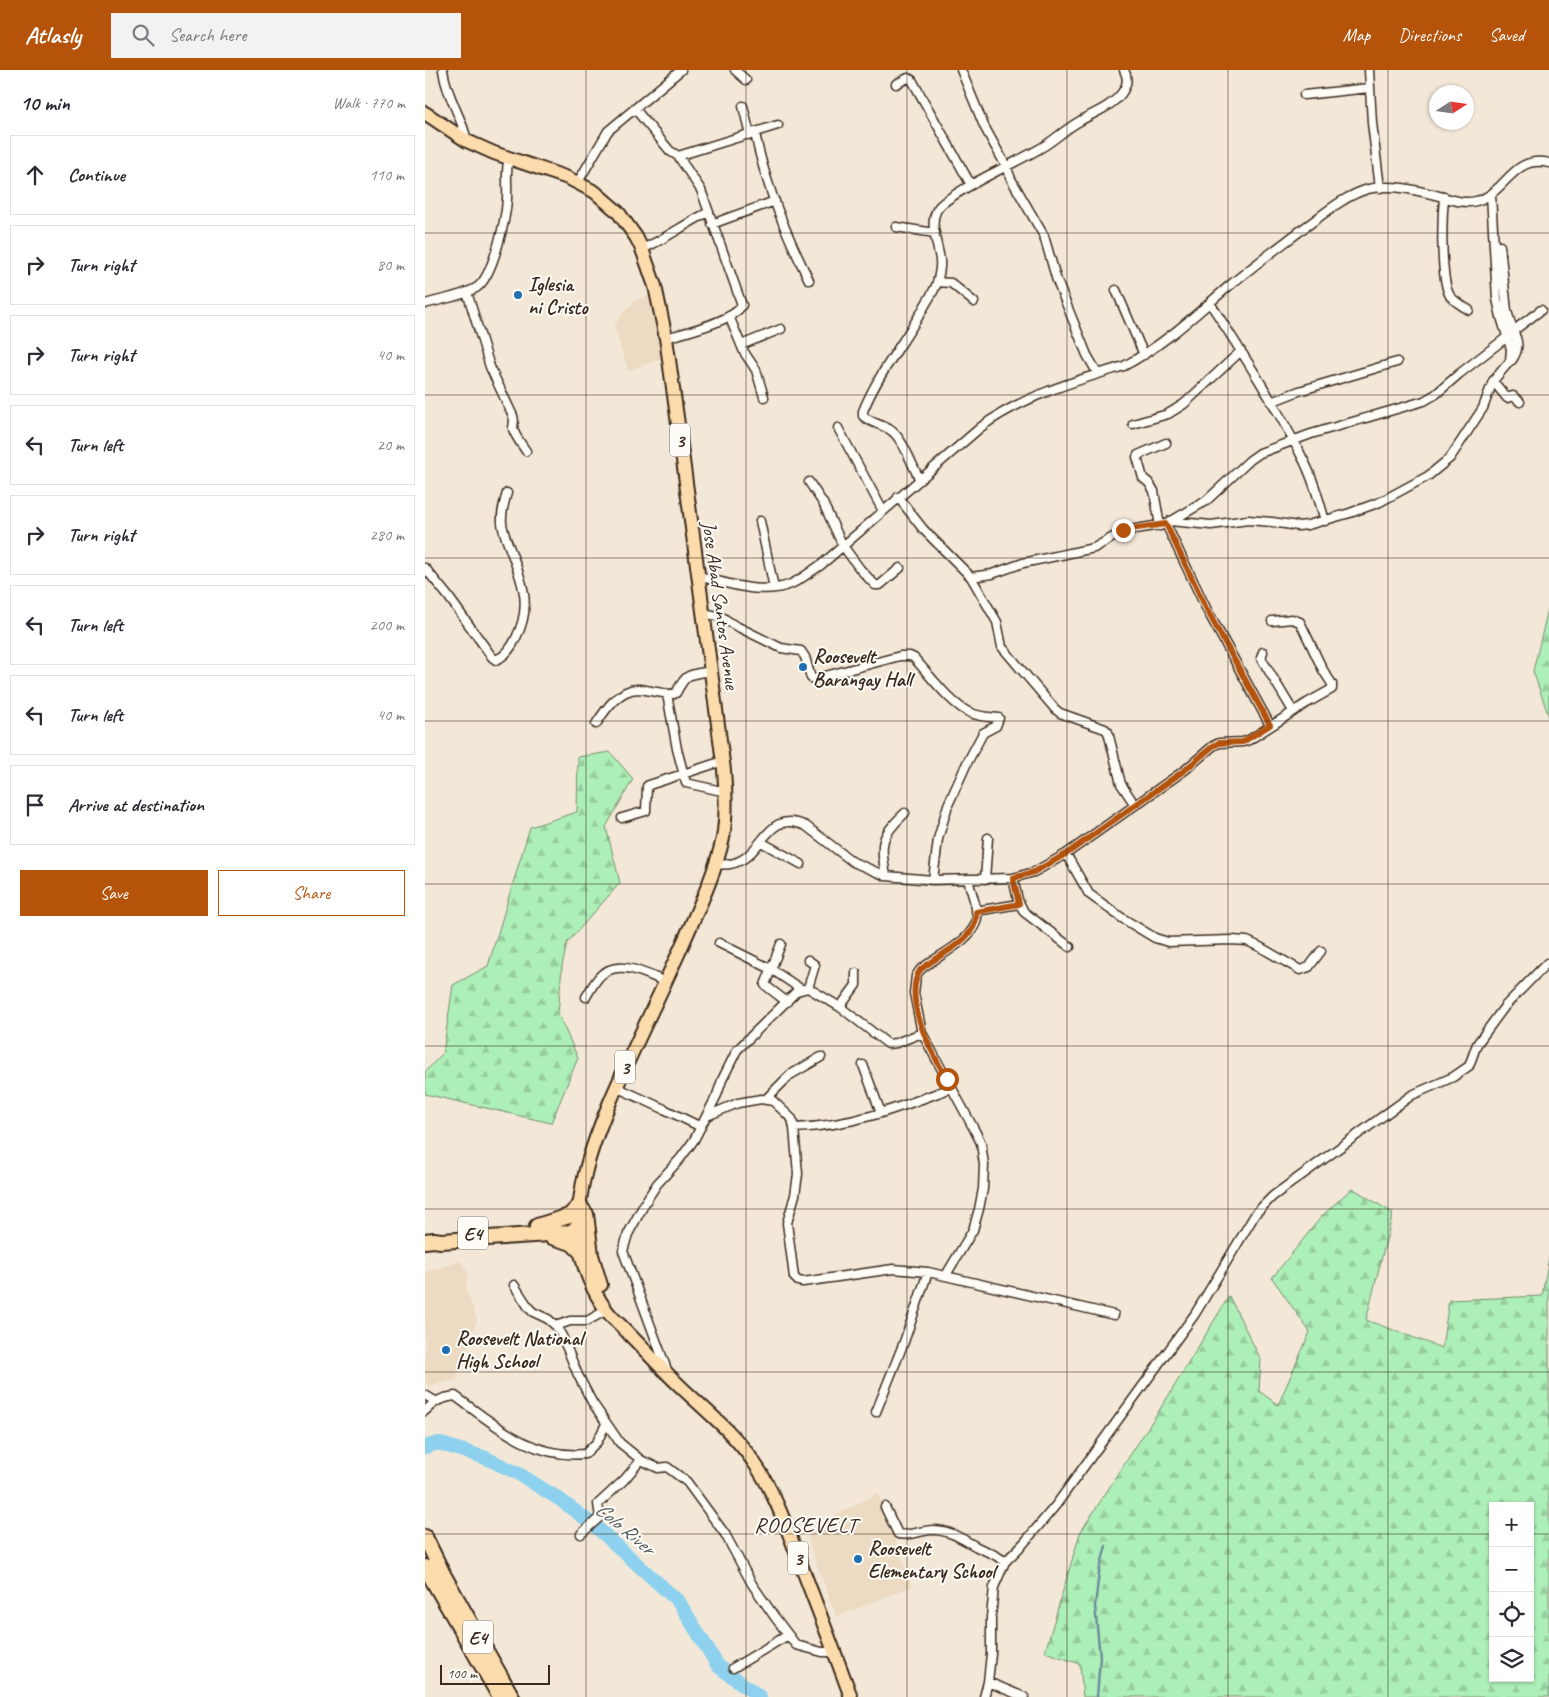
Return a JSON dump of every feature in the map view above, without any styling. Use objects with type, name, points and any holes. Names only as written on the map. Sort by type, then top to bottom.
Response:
[{"type":"highway","name":"Jose Abad Santos Avenue","points":[[425,113],[467,142],[578,182],[595,192],[618,212],[636,237],[653,280],[665,338],[698,576],[723,762],[726,792],[724,829],[716,864],[706,892],[616,1087],[600,1126],[581,1187],[578,1227]]},
{"type":"highway","name":"Jose Abad Santos Avenue","points":[[580,1205],[587,1214],[586,1253],[594,1290],[607,1310],[668,1374],[740,1443],[764,1478],[783,1517],[851,1697]]},
{"type":"highway","name":"E4","points":[[538,1230],[569,1216],[580,1205]]},
{"type":"highway","name":"E4","points":[[429,1240],[440,1236],[538,1230],[565,1224],[578,1227]]},
{"type":"highway","points":[[578,1227],[585,1235],[586,1253]]},
{"type":"highway","name":"E4","points":[[538,1230],[572,1243],[586,1253]]},
{"type":"highway","name":"Jose Abad Santos Avenue","points":[[586,1253],[627,1332]]},
{"type":"highway","name":"E4","points":[[425,1537],[439,1580],[500,1697]]},
{"type":"highway","name":"E4","points":[[425,1567],[439,1580],[512,1697]]},
{"type":"street","points":[[443,70],[449,94],[463,124],[467,142]]},
{"type":"street","points":[[578,182],[608,131],[681,70]]},
{"type":"street","points":[[735,70],[745,80]]},
{"type":"street","points":[[961,70],[984,126],[1011,179],[1044,236],[1057,282],[1087,356],[1099,374]]},
{"type":"street","points":[[920,480],[895,434],[889,429],[867,420],[863,416],[863,411],[882,373],[912,328],[937,282],[941,268],[934,221],[937,208],[971,185],[1039,149],[1079,121],[1116,100],[1127,86],[1127,76],[1124,70]]},
{"type":"street","points":[[1369,70],[1369,88],[1380,188]]},
{"type":"street","points":[[896,84],[908,78],[912,80],[971,185]]},
{"type":"street","points":[[1304,95],[1369,88]]},
{"type":"street","points":[[743,106],[764,172],[790,242],[809,280]]},
{"type":"street","points":[[635,109],[670,152],[678,156],[701,190],[741,305],[740,308],[729,316],[665,338]]},
{"type":"street","points":[[678,156],[778,125]]},
{"type":"street","points":[[425,304],[467,292],[478,287],[486,279],[492,264],[506,209],[506,169],[509,157]]},
{"type":"street","points":[[698,576],[741,586],[774,588],[789,585],[801,579],[843,546],[981,426],[997,415],[1029,399],[1124,366],[1144,355],[1180,329],[1237,279],[1331,208],[1366,190],[1380,188],[1408,190],[1467,202],[1480,200],[1491,195],[1507,178],[1526,164],[1539,161],[1549,163]]},
{"type":"street","points":[[1491,195],[1497,299],[1510,334]]},
{"type":"street","points":[[1444,198],[1442,224],[1445,282],[1453,299],[1469,310]]},
{"type":"street","points":[[712,224],[775,201]]},
{"type":"street","points":[[642,249],[655,244],[709,212]]},
{"type":"street","points":[[896,228],[935,233]]},
{"type":"street","points":[[971,577],[992,574],[1023,563],[1094,548],[1123,530],[1166,524],[1211,525],[1248,520],[1298,526],[1325,521],[1380,502],[1417,483],[1441,467],[1457,448],[1483,408],[1493,381],[1510,361],[1510,334],[1501,246]]},
{"type":"street","points":[[937,282],[951,283],[974,302]]},
{"type":"street","points":[[1117,290],[1144,355]]},
{"type":"street","points":[[467,292],[490,367],[515,421],[513,427],[515,433],[526,451]]},
{"type":"street","points":[[1210,303],[1241,351],[1293,441],[1311,476],[1325,521]]},
{"type":"street","points":[[1166,524],[1206,501],[1260,453],[1424,401],[1436,394],[1541,310]]},
{"type":"street","points":[[729,316],[741,345],[756,370],[764,397]]},
{"type":"street","points":[[741,345],[781,329]]},
{"type":"street","points":[[1133,424],[1168,414],[1184,404],[1241,351]]},
{"type":"street","points":[[1271,402],[1299,391],[1397,362]]},
{"type":"street","points":[[1493,381],[1507,398],[1513,396],[1519,402]]},
{"type":"street","points":[[838,428],[883,511]]},
{"type":"street","points":[[1166,443],[1138,455],[1143,478],[1149,483],[1153,491],[1166,524],[1207,610],[1270,725]]},
{"type":"street","points":[[809,482],[823,503],[843,546],[875,586],[880,585],[900,568]]},
{"type":"street","points":[[425,568],[448,596],[492,657],[496,660],[499,659],[508,651],[521,628],[526,607],[520,574],[502,523],[507,493]]},
{"type":"street","points":[[898,497],[923,529],[971,577],[997,622],[1001,647],[1055,708],[1060,713],[1105,729],[1108,732],[1121,784],[1135,805]]},
{"type":"street","points":[[760,521],[774,588]]},
{"type":"street","points":[[703,613],[722,617],[775,646],[801,650],[811,678],[814,679],[865,664],[909,656],[914,658],[956,703],[979,715],[999,718],[995,726],[983,733],[948,805],[938,839],[933,880]]},
{"type":"street","points":[[716,864],[734,864],[752,853],[774,825],[799,822],[853,862],[886,876],[933,880],[985,879],[1013,878],[1034,872],[1066,854],[1185,770],[1213,746],[1219,743],[1243,742],[1332,689],[1333,686],[1300,622],[1292,619],[1272,621]]},
{"type":"street","points":[[1263,652],[1261,658],[1293,712]]},
{"type":"street","points":[[596,724],[613,701],[627,692],[638,689],[667,694],[676,693],[688,675],[711,672]]},
{"type":"street","points":[[667,694],[686,782],[691,785],[726,792]]},
{"type":"street","points":[[622,818],[646,811],[647,786],[684,772],[723,762]]},
{"type":"street","points":[[886,876],[883,850],[885,836],[905,813]]},
{"type":"street","points":[[985,879],[988,838]]},
{"type":"street","points":[[761,842],[801,864]]},
{"type":"street","points":[[1066,854],[1083,886],[1096,900],[1122,918],[1162,941],[1247,941],[1300,970],[1309,967],[1321,951]]},
{"type":"street","points":[[1013,878],[1019,904],[1025,912],[1070,947]]},
{"type":"street","points":[[946,1275],[973,1230],[983,1189],[984,1165],[981,1144],[975,1130],[922,1033],[914,993],[916,976],[923,967],[965,937],[975,923],[977,917],[968,879]]},
{"type":"street","points":[[976,912],[1019,904]]},
{"type":"street","points":[[719,943],[840,1007],[888,1044],[896,1043],[922,1033]]},
{"type":"street","points":[[781,944],[765,986],[787,1002]]},
{"type":"street","points":[[805,989],[815,965],[808,960]]},
{"type":"street","points":[[984,1697],[988,1682],[991,1654],[991,1617],[994,1587],[1005,1562],[1024,1543],[1055,1505],[1189,1322],[1256,1213],[1273,1196],[1412,1095],[1453,1076],[1469,1066],[1477,1044],[1505,1006],[1547,963]]},
{"type":"street","points":[[586,997],[601,975],[607,971],[617,969],[630,968],[665,982]]},
{"type":"street","points":[[840,1007],[856,984],[855,973]]},
{"type":"street","points":[[668,1374],[664,1358],[623,1251],[628,1234],[657,1184],[680,1159],[701,1127],[737,1050],[797,991],[805,989]]},
{"type":"street","points":[[767,1099],[790,1075],[821,1057]]},
{"type":"street","points":[[863,1065],[881,1113]]},
{"type":"street","points":[[616,1087],[665,1108],[701,1127]]},
{"type":"street","points":[[794,1128],[837,1125],[881,1113],[951,1088]]},
{"type":"street","points":[[707,1116],[738,1103],[767,1099],[773,1101],[792,1119],[798,1174],[795,1195],[787,1224],[794,1277],[798,1282],[893,1269],[928,1272],[1114,1315]]},
{"type":"street","points":[[876,1412],[904,1342],[928,1272]]},
{"type":"street","points":[[514,1285],[529,1308],[556,1326],[579,1375],[606,1424],[620,1443],[641,1460],[658,1468],[667,1467],[687,1482],[725,1534],[753,1584],[796,1645],[822,1652],[835,1652]]},
{"type":"street","points":[[556,1326],[570,1321],[587,1321],[607,1310]]},
{"type":"street","points":[[425,1395],[435,1401]]},
{"type":"street","points":[[425,1411],[435,1401],[455,1396],[500,1430],[522,1442],[562,1454],[585,1454],[597,1442],[606,1424]]},
{"type":"street","points":[[583,1532],[601,1517],[598,1504],[624,1480],[641,1460]]},
{"type":"street","points":[[885,1507],[898,1534],[903,1535],[931,1530],[945,1531],[997,1554],[1005,1562]]},
{"type":"street","points":[[733,1668],[788,1635]]},
{"type":"street","points":[[988,1682],[1024,1697]]},
{"type":"shaded area","points":[[651,295],[664,357],[628,371],[614,326],[635,301]]},
{"type":"shaded area","name":"Roosevelt National High School","points":[[461,1261],[468,1273],[466,1288],[477,1321],[456,1380],[429,1386],[425,1383],[425,1272]]},
{"type":"shaded area","name":"Roosevelt Elementary School","points":[[878,1493],[912,1586],[836,1617],[805,1531]]},
{"type":"green space","points":[[1549,610],[1549,717],[1533,671]]},
{"type":"green space","points":[[610,752],[633,779],[606,827],[620,883],[567,943],[562,966],[558,1014],[578,1058],[551,1123],[425,1094],[425,1072],[443,1053],[453,985],[488,966],[530,827],[577,812],[578,757]]},
{"type":"green space","points":[[1352,1188],[1393,1213],[1366,1320],[1442,1348],[1449,1300],[1542,1296],[1549,1257],[1549,1697],[1083,1697],[1080,1664],[1045,1652],[1080,1533],[1169,1395],[1229,1296],[1261,1360],[1259,1391],[1278,1405],[1310,1332],[1272,1278],[1322,1216]]},
{"type":"waterway","name":"Colo River","points":[[425,1447],[438,1443],[486,1458],[519,1474],[559,1499],[595,1526],[679,1602],[718,1666],[760,1697]]},
{"type":"waterway","points":[[1097,1697],[1100,1657],[1095,1606],[1099,1572],[1106,1546]]},
{"type":"place","name":"Iglesia ni Cristo","points":[[518,295]]},
{"type":"place","name":"Roosevelt Barangay Hall","points":[[803,667]]},
{"type":"place","name":"Roosevelt National High School","points":[[446,1350]]},
{"type":"place","name":"Roosevelt Elementary School","points":[[858,1559]]},
{"type":"district","name":"ROOSEVELT","points":[[806,1524]]},
{"type":"route","points":[[947,1079],[922,1033],[914,993],[916,976],[920,970],[965,937],[975,923],[976,912],[1019,904],[1013,878],[1034,872],[1066,854],[1185,770],[1213,746],[1219,743],[1249,740],[1270,725],[1207,610],[1166,524],[1123,530]]}]
